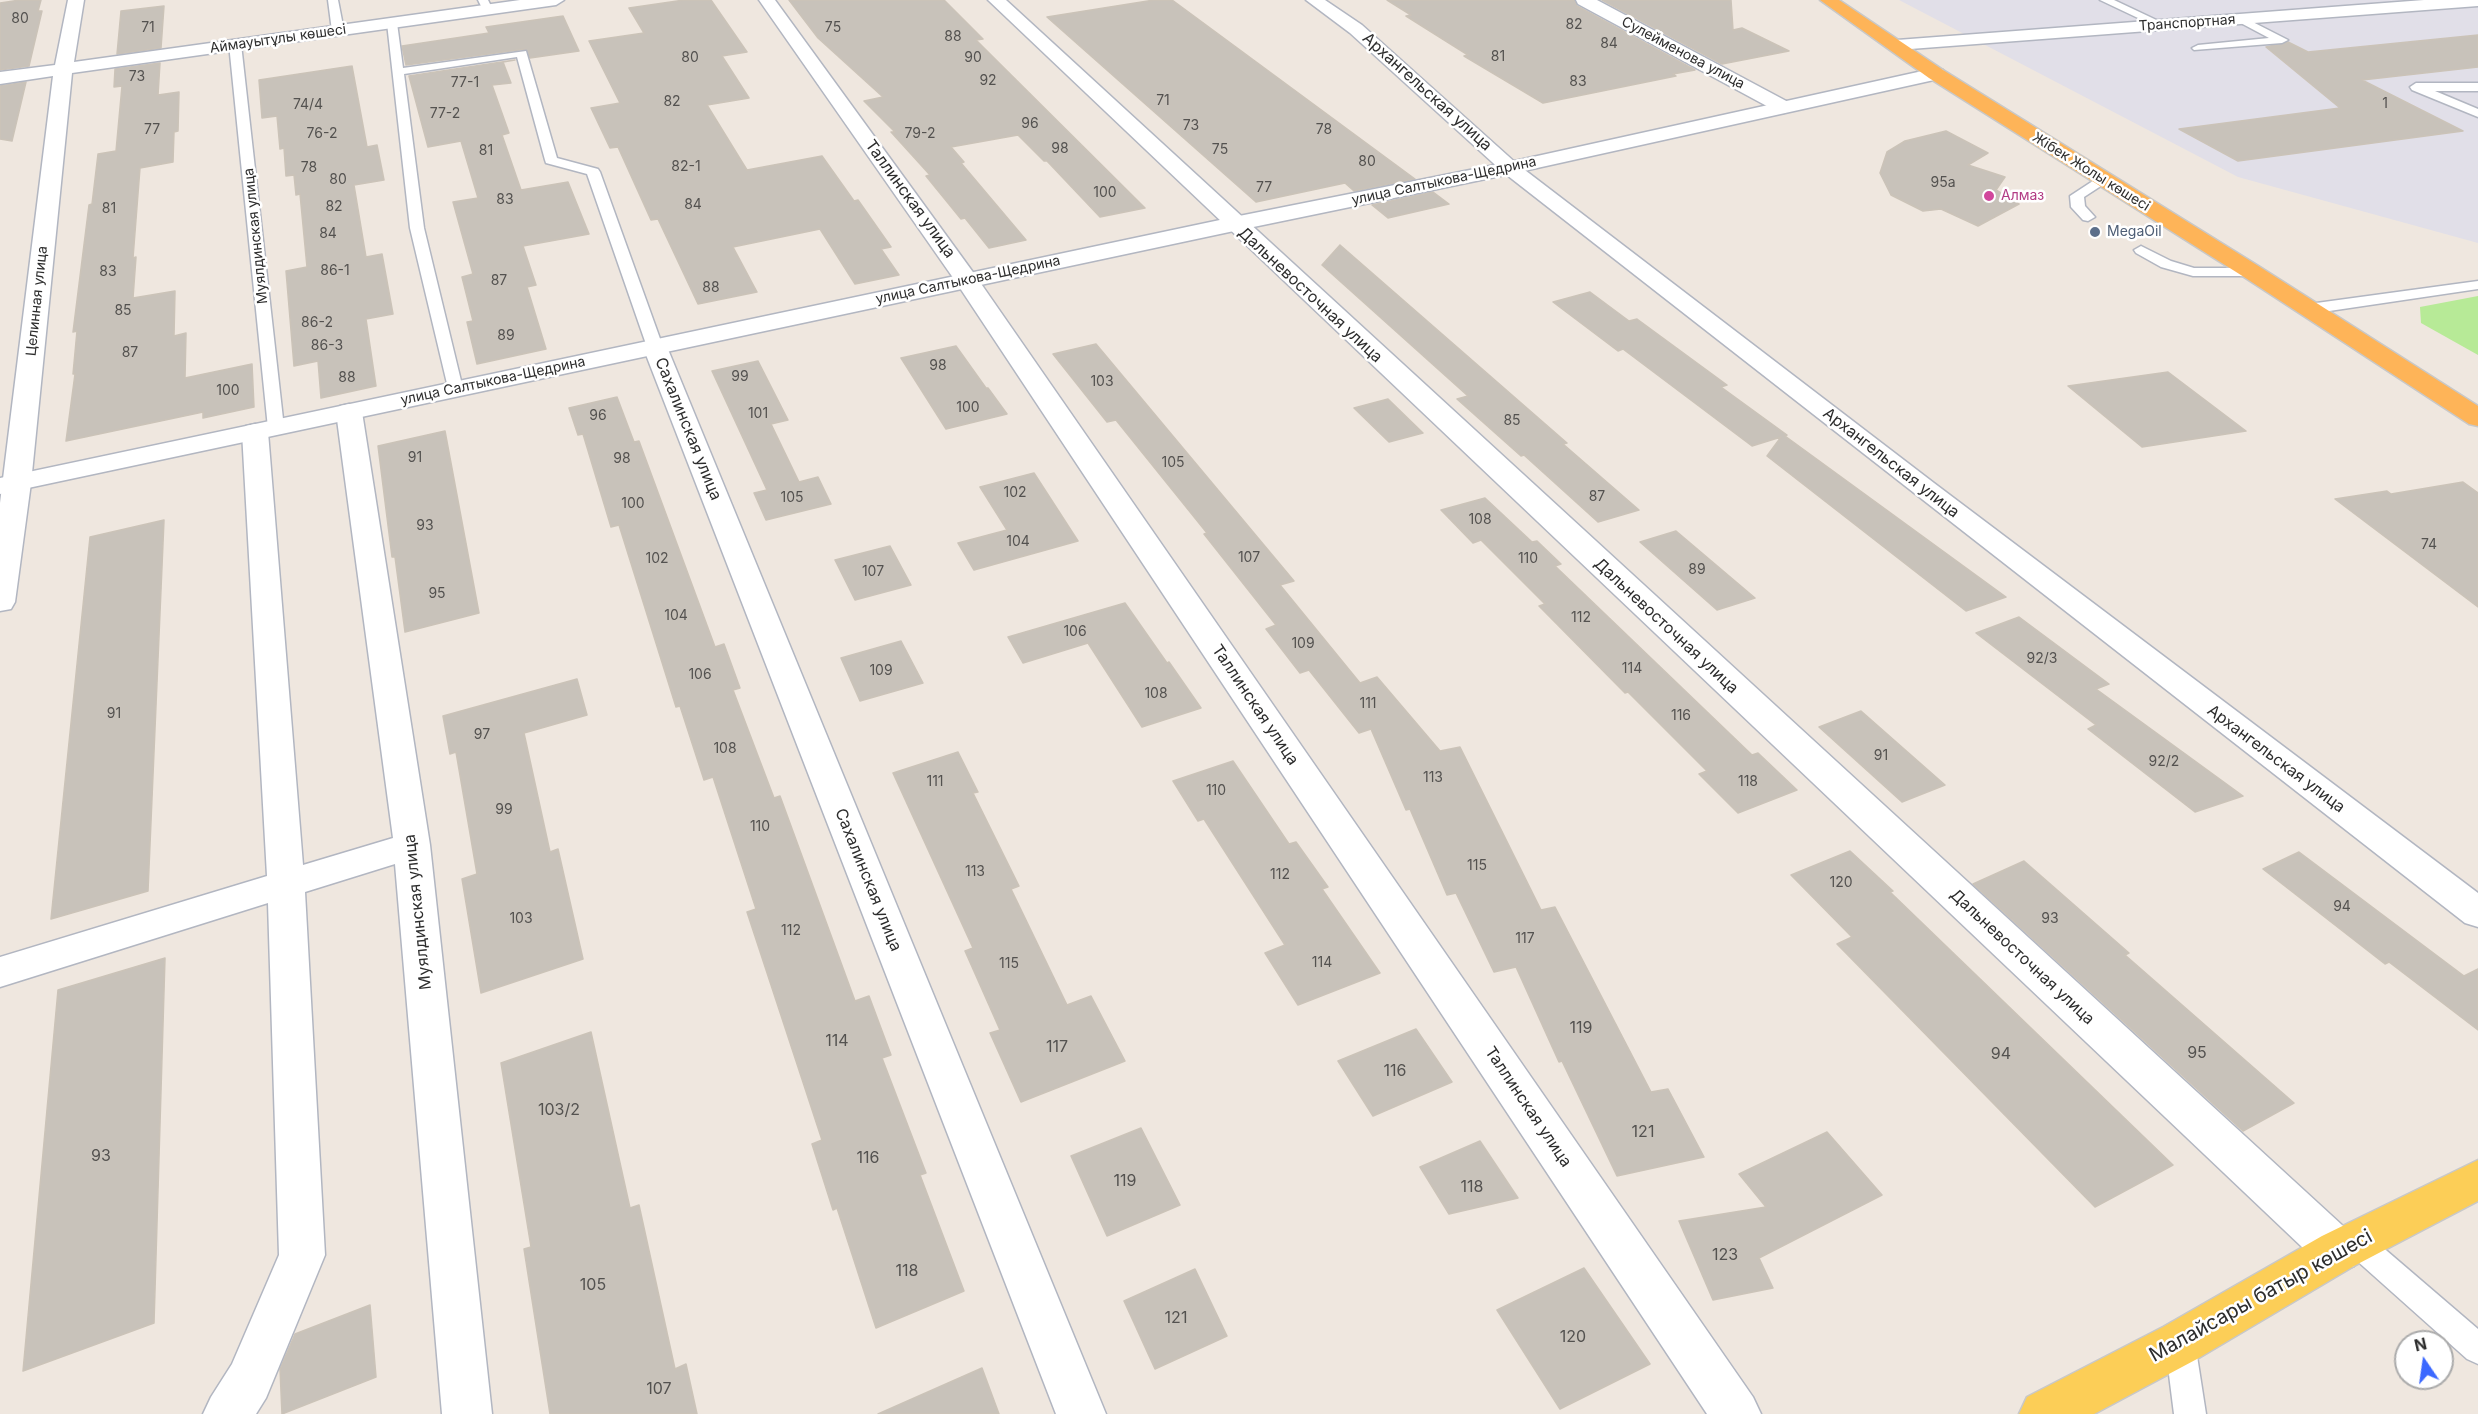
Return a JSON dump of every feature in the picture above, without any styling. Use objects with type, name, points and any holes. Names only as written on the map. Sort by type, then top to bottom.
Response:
[{"type":"highway","name":"Жібек Жолы көшесі","points":[[1828,0],[1897,45],[1936,74],[2252,272],[2478,418]]},
{"type":"main road","name":"Малайсары батыр көшесі","points":[[2044,1414],[2180,1343],[2347,1247],[2478,1179]]},
{"type":"street","name":"Целинная улица","points":[[0,602],[8,484],[63,70],[76,0]]},
{"type":"street","name":"Аймауытұлы көшесі","points":[[0,78],[392,23],[485,5],[556,0]]},
{"type":"street","name":"Таллинская улица","points":[[767,0],[967,280],[1736,1414]]},
{"type":"street","name":"Дальневосточная улица","points":[[996,0],[1234,224],[2347,1247]]},
{"type":"street","name":"Архангельская улица","points":[[1314,0],[1356,29],[1510,168],[1924,489],[2478,913]]},
{"type":"street","name":"Сулейменова улица","points":[[1584,0],[1783,107]]},
{"type":"street","name":"Транспортная","points":[[1897,45],[2466,1]]},
{"type":"street","name":"улица Салтыкова-Щедрина","points":[[8,484],[967,280],[1510,168],[1936,74]]},
{"type":"street","name":"Сахалинская улица","points":[[655,347],[1081,1414]]},
{"type":"street","name":"Муялдинская улица","points":[[349,412],[412,845],[467,1414]]},
{"type":"street","points":[[228,1414],[249,1381],[302,1255],[265,430]]},
{"type":"street","points":[[0,972],[412,845]]},
{"type":"lane","points":[[333,0],[338,31]]},
{"type":"lane","points":[[2105,0],[2161,25]]},
{"type":"lane","points":[[2198,48],[2282,40],[2241,19]]},
{"type":"lane","points":[[392,23],[417,228],[455,389]]},
{"type":"lane","name":"Муялдинская улица","points":[[235,44],[265,430]]},
{"type":"lane","points":[[397,72],[522,52],[551,160],[593,172],[655,347]]},
{"type":"lane","points":[[2478,87],[2416,87],[2478,113]]},
{"type":"lane","points":[[2088,217],[2078,207],[2077,196],[2102,179]]},
{"type":"lane","points":[[2141,250],[2166,264],[2193,272],[2252,272]]},
{"type":"lane","points":[[2308,309],[2478,285]]},
{"type":"lane","points":[[2347,1247],[2478,1349]]},
{"type":"lane","points":[[2180,1343],[2190,1414]]},
{"type":"shaded area","points":[[1899,0],[2478,0],[2478,243],[2238,177]]},
{"type":"green space","points":[[2478,296],[2478,355],[2421,323],[2420,307]]},
{"type":"building","points":[[41,0],[38,11],[42,11],[29,66],[0,70],[0,3]]},
{"type":"building","points":[[684,0],[711,0],[747,52],[722,56],[749,98],[707,105],[747,170],[822,156],[854,201],[858,200],[891,247],[881,249],[899,275],[855,284],[820,229],[733,247],[757,292],[698,304],[658,219],[651,220],[618,147],[610,148],[591,108],[620,103],[589,41],[644,33],[629,8]]},
{"type":"building","points":[[789,0],[944,0],[983,39],[976,40],[1145,208],[1100,217],[1047,161],[1044,161],[1018,135],[951,147],[964,162],[961,163],[1026,240],[989,248],[965,218],[961,219],[926,176],[930,175],[891,132],[895,132],[864,101],[883,97],[818,38]]},
{"type":"building","points":[[1154,0],[1172,0],[1415,179],[1354,191],[1345,183],[1256,202],[1047,17]]},
{"type":"building","points":[[1387,0],[1574,0],[1577,6],[1695,70],[1673,74],[1676,76],[1543,103],[1464,56],[1468,55],[1406,16],[1411,15]]},
{"type":"building","points":[[1602,0],[1731,0],[1733,30],[1742,28],[1789,51],[1722,64]]},
{"type":"building","points":[[164,6],[161,48],[117,54],[121,11]]},
{"type":"building","points":[[563,16],[579,51],[530,58],[526,49],[406,65],[402,46],[489,33],[486,27]]},
{"type":"building","points":[[2478,35],[2478,67],[2362,80],[2463,131],[2238,161],[2179,129],[2340,108],[2266,47],[2288,42],[2308,52]]},
{"type":"building","points":[[515,60],[503,62],[511,83],[492,85],[509,133],[502,135],[521,190],[568,182],[589,234],[523,246],[536,285],[527,287],[546,349],[477,364],[467,322],[473,321],[462,277],[473,274],[453,202],[478,198],[461,141],[428,147],[409,76]]},
{"type":"building","points":[[160,63],[158,95],[179,92],[178,131],[174,132],[173,162],[140,168],[133,258],[136,257],[133,298],[175,291],[174,336],[186,333],[185,378],[252,364],[254,407],[203,418],[203,412],[66,441],[75,374],[73,374],[77,331],[73,332],[89,205],[92,204],[98,154],[116,151],[122,86],[114,87],[115,69]]},
{"type":"building","points":[[352,66],[367,147],[377,145],[384,180],[354,185],[366,257],[382,254],[393,314],[366,319],[376,386],[321,398],[318,361],[294,366],[286,271],[307,267],[300,194],[296,195],[294,175],[286,176],[284,148],[280,149],[277,116],[262,118],[259,80]]},
{"type":"building","points":[[26,82],[12,141],[0,139],[0,86]]},
{"type":"building","points":[[1946,131],[1988,153],[1968,165],[2005,177],[1996,190],[2019,204],[1978,226],[1941,209],[1923,211],[1891,195],[1880,173],[1887,152],[1905,141]]},
{"type":"building","points":[[1433,192],[1449,204],[1388,218],[1372,205]]},
{"type":"building","points":[[1340,245],[1567,443],[1563,444],[1639,510],[1598,522],[1524,455],[1521,456],[1457,399],[1468,396],[1322,265]]},
{"type":"building","points":[[1590,292],[1629,321],[1637,319],[1727,385],[1721,387],[1787,435],[1785,436],[2006,597],[1966,611],[1767,456],[1781,437],[1752,446],[1623,349],[1618,351],[1553,302]]},
{"type":"building","points":[[1096,344],[1294,581],[1280,585],[1360,683],[1377,677],[1440,751],[1460,747],[1541,910],[1555,907],[1651,1092],[1668,1089],[1704,1157],[1617,1176],[1562,1061],[1559,1062],[1516,967],[1494,972],[1456,893],[1447,895],[1410,809],[1406,810],[1371,729],[1359,733],[1309,670],[1300,673],[1266,629],[1276,625],[1204,534],[1207,533],[1116,420],[1107,422],[1053,354]]},
{"type":"building","points":[[956,346],[1007,414],[946,429],[901,358]]},
{"type":"building","points":[[758,361],[788,420],[771,424],[799,482],[818,477],[831,504],[766,520],[754,493],[767,490],[712,371]]},
{"type":"building","points":[[2168,372],[2246,431],[2142,447],[2068,386]]},
{"type":"building","points":[[617,397],[634,442],[639,441],[715,647],[724,644],[740,688],[733,690],[774,798],[780,796],[855,1001],[869,996],[891,1055],[882,1058],[926,1173],[920,1175],[964,1291],[876,1328],[837,1208],[833,1210],[812,1144],[822,1140],[747,912],[756,909],[713,777],[704,780],[680,706],[676,707],[619,525],[611,527],[583,434],[578,435],[569,408]]},
{"type":"building","points":[[1388,399],[1423,433],[1389,442],[1354,408]]},
{"type":"building","points":[[445,431],[479,613],[405,632],[395,557],[392,557],[378,446]]},
{"type":"building","points":[[1034,473],[1078,541],[974,570],[958,543],[1007,530],[980,487]]},
{"type":"building","points":[[2463,482],[2478,493],[2478,607],[2335,499],[2387,491],[2391,494]]},
{"type":"building","points":[[1485,498],[1532,542],[1537,541],[1561,564],[1555,566],[1752,755],[1758,753],[1797,790],[1738,813],[1699,774],[1707,771],[1628,692],[1625,693],[1539,606],[1545,604],[1481,540],[1473,543],[1441,510]]},
{"type":"building","points":[[164,520],[148,891],[51,919],[90,537]]},
{"type":"building","points":[[1676,531],[1755,598],[1717,610],[1640,542]]},
{"type":"building","points":[[890,546],[911,585],[855,600],[835,560]]},
{"type":"building","points":[[1125,603],[1201,708],[1142,727],[1088,643],[1023,663],[1008,637]]},
{"type":"building","points":[[2019,617],[2109,684],[2096,689],[2243,796],[2195,812],[2088,729],[2096,725],[1976,633]]},
{"type":"building","points":[[901,641],[923,683],[860,701],[841,658]]},
{"type":"building","points":[[577,679],[587,715],[524,733],[550,852],[558,849],[583,959],[481,993],[462,879],[477,874],[456,752],[450,754],[443,716]]},
{"type":"building","points":[[1861,711],[1945,785],[1902,802],[1819,727]]},
{"type":"building","points":[[958,752],[978,792],[973,793],[1019,886],[1011,889],[1067,1005],[1091,996],[1125,1061],[1021,1102],[990,1033],[1000,1030],[965,951],[973,948],[893,773]]},
{"type":"building","points":[[1233,761],[1289,844],[1296,842],[1328,887],[1322,889],[1380,973],[1298,1005],[1265,953],[1285,945],[1204,819],[1198,821],[1173,781]]},
{"type":"building","points":[[1850,851],[2173,1165],[2095,1207],[1837,944],[1852,937],[1791,875]]},
{"type":"building","points":[[2299,852],[2464,976],[2478,969],[2478,1030],[2389,962],[2385,964],[2263,869]]},
{"type":"building","points":[[2024,861],[2129,953],[2125,955],[2294,1103],[2243,1131],[1973,884]]},
{"type":"building","points":[[165,958],[154,1323],[23,1371],[58,990]]},
{"type":"building","points":[[1416,1029],[1452,1082],[1373,1116],[1338,1061]]},
{"type":"building","points":[[591,1032],[630,1208],[639,1205],[675,1369],[686,1364],[697,1414],[550,1414],[524,1249],[531,1247],[501,1063]]},
{"type":"building","points":[[1141,1128],[1180,1205],[1107,1236],[1071,1156]]},
{"type":"building","points":[[1827,1132],[1882,1195],[1759,1258],[1773,1288],[1713,1300],[1679,1221],[1766,1207],[1739,1174]]},
{"type":"building","points":[[1480,1141],[1518,1198],[1449,1214],[1420,1167]]},
{"type":"building","points":[[1584,1268],[1650,1364],[1560,1409],[1497,1310]]},
{"type":"building","points":[[1195,1269],[1227,1336],[1155,1369],[1124,1301]]},
{"type":"building","points":[[370,1305],[376,1377],[282,1414],[280,1369],[295,1334]]},
{"type":"building","points":[[982,1368],[999,1414],[878,1414]]},
{"type":"place","name":"Алмаз","points":[[1989,196]]},
{"type":"place","name":"MegaOil","points":[[2095,232]]}]
